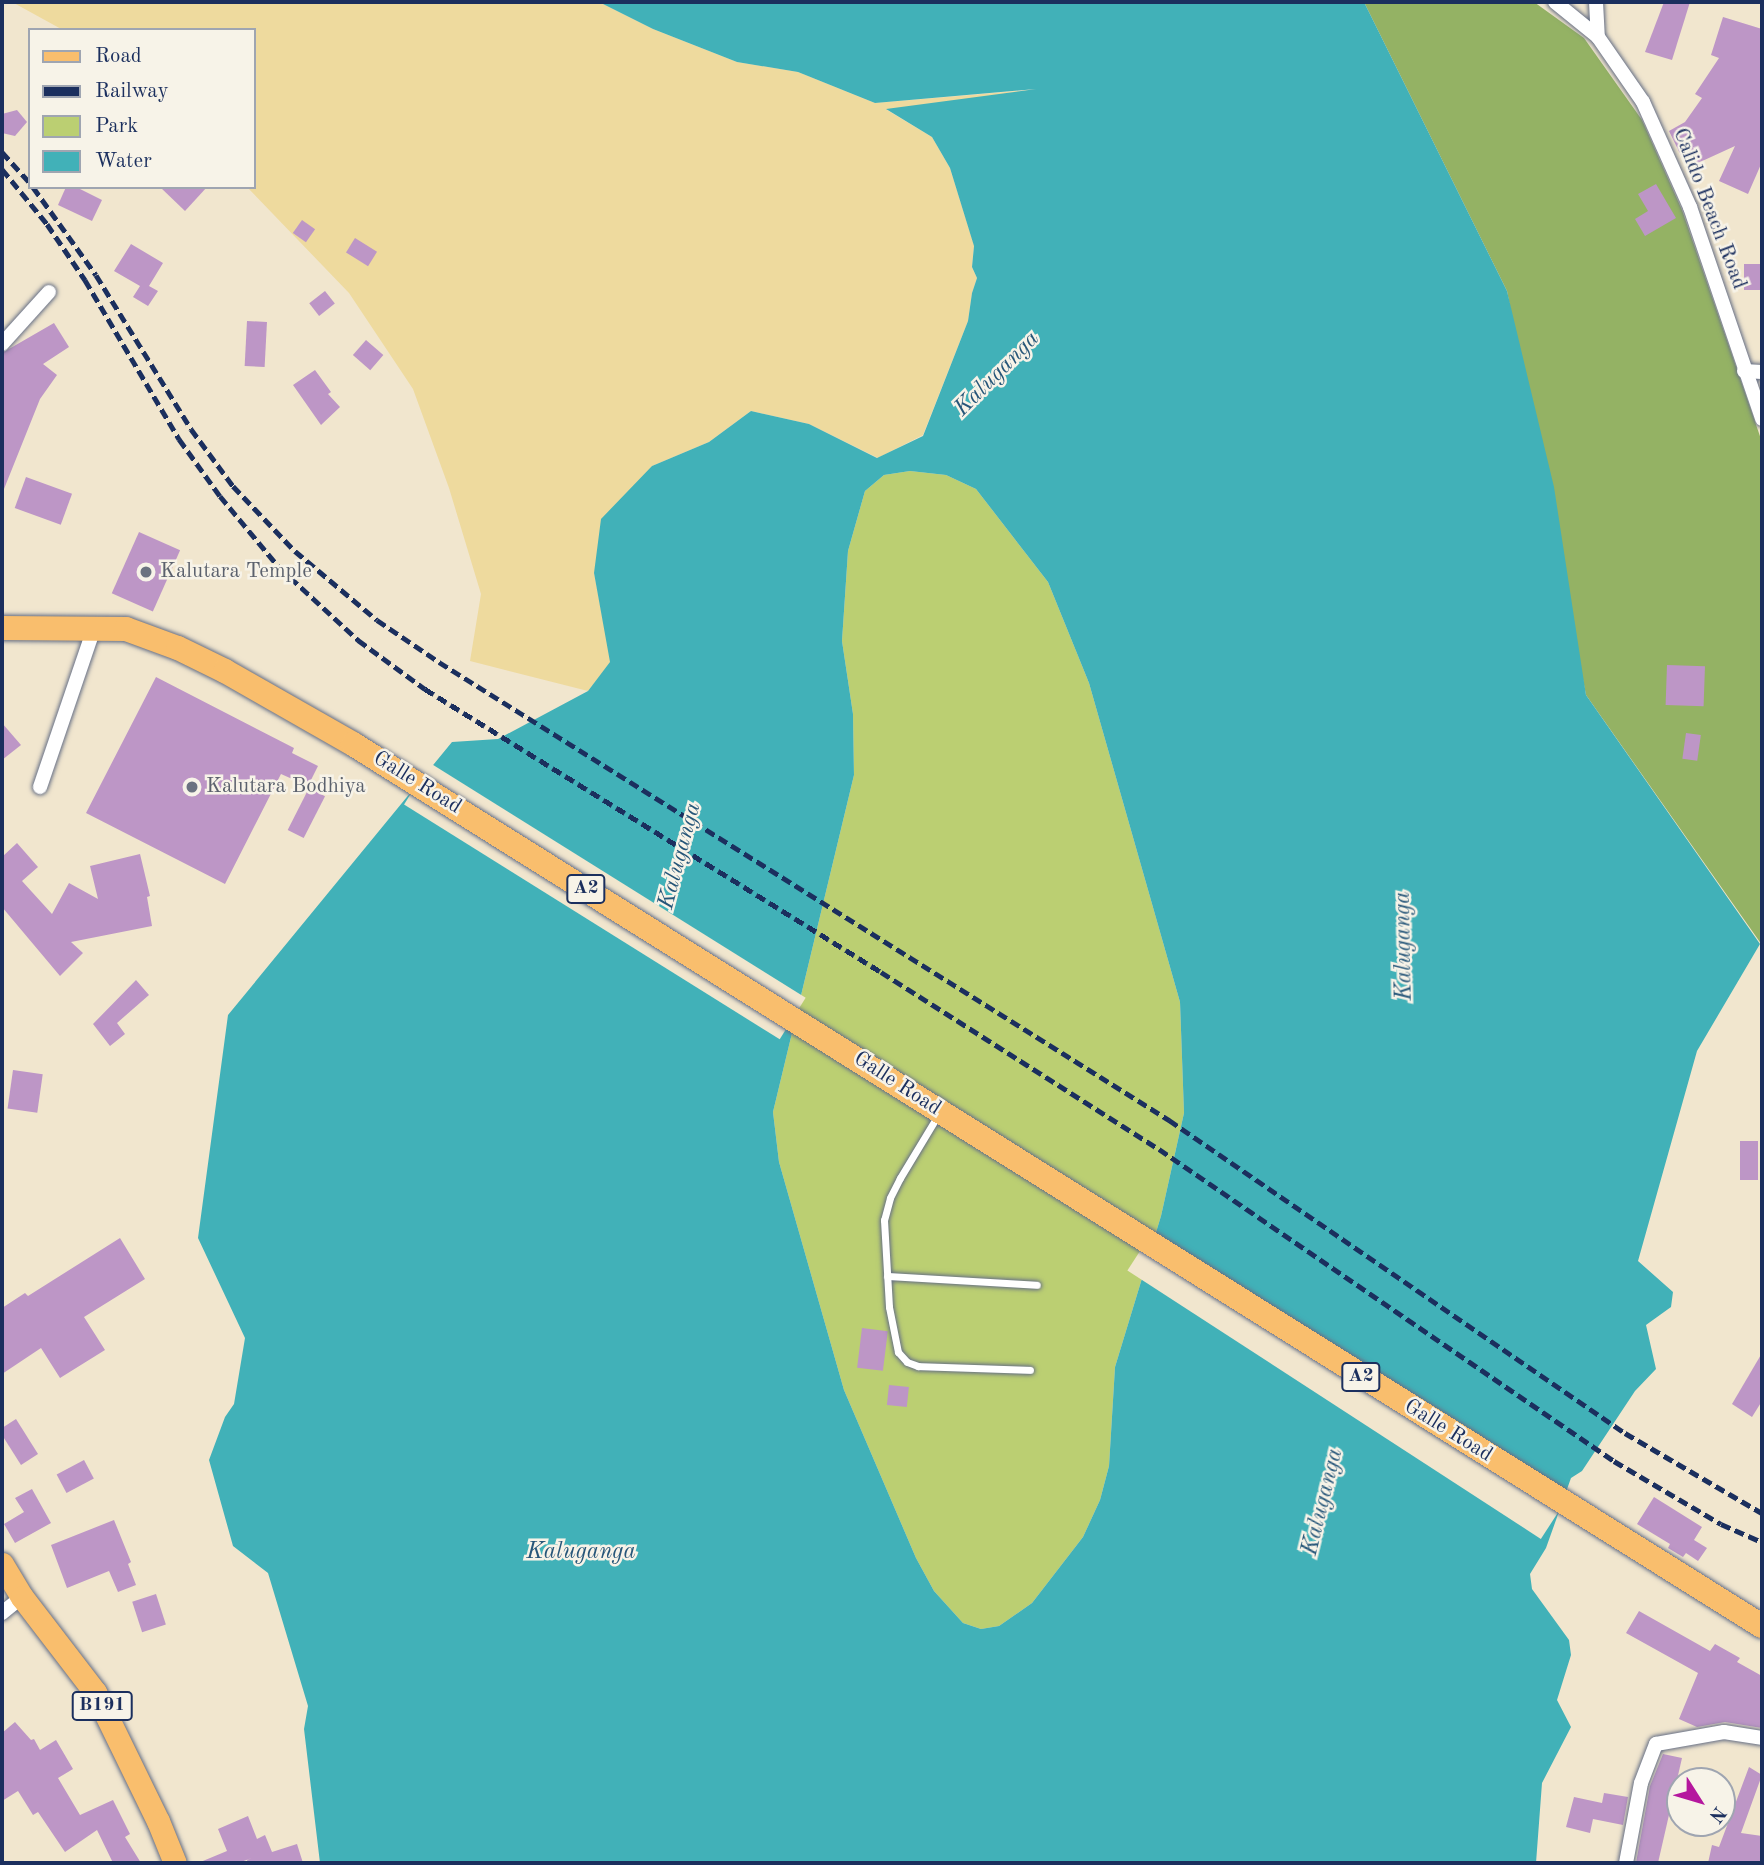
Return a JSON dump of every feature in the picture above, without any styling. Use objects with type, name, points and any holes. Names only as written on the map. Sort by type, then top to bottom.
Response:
[{"type":"highway","name":"Galle Road","points":[[2,628],[126,629],[178,648],[353,744],[1762,1626]]},
{"type":"main road","name":"B191","points":[[2,1564],[22,1597],[95,1692],[159,1821],[175,1863]]},
{"type":"street","name":"Calido Beach Road","points":[[1555,2],[1598,37],[1643,102],[1676,171],[1762,419]]},
{"type":"street","points":[[1596,2],[1598,37]]},
{"type":"street","points":[[2,344],[49,292]]},
{"type":"street","points":[[1744,371],[1762,372]]},
{"type":"street","points":[[40,787],[94,628]]},
{"type":"street","points":[[2,1613],[22,1597]]},
{"type":"street","points":[[1626,1863],[1641,1783],[1656,1744],[1724,1732],[1762,1738]]},
{"type":"lane","points":[[941,1112],[890,1198],[884,1220],[887,1276],[898,1352],[907,1362],[918,1366],[1030,1370]]},
{"type":"lane","points":[[887,1276],[1037,1285]]},
{"type":"green space","points":[[1364,2],[1534,2],[1584,38],[1642,120],[1682,210],[1762,442],[1762,945],[1586,695],[1507,291]]},
{"type":"green space","name":"Kaluganga","points":[[910,471],[946,475],[976,489],[1048,582],[1089,683],[1180,1002],[1184,1113],[1161,1216],[1115,1367],[1109,1466],[1100,1500],[1083,1537],[1032,1603],[999,1626],[981,1629],[963,1623],[934,1591],[916,1558],[844,1390],[779,1162],[773,1112],[854,775],[853,714],[842,641],[848,551],[865,491],[884,475]]},
{"type":"sand","points":[[12,2],[599,2],[653,29],[737,62],[798,72],[875,103],[1054,88],[887,110],[932,137],[950,168],[974,245],[972,267],[977,278],[968,321],[923,435],[878,458],[809,424],[751,411],[709,442],[652,466],[594,573],[611,662],[588,691],[470,661],[481,594],[449,488],[413,389],[349,293],[249,189],[256,189],[256,28],[59,28]]},
{"type":"water","name":"Kaluganga","points":[[599,2],[1364,2],[1507,291],[1554,487],[1586,695],[1760,944],[1697,1051],[1638,1261],[1673,1292],[1671,1307],[1646,1325],[1656,1369],[1635,1391],[1582,1471],[1571,1478],[1546,1548],[1530,1574],[1532,1589],[1569,1640],[1571,1655],[1557,1700],[1571,1727],[1542,1783],[1536,1863],[320,1863],[304,1729],[308,1706],[268,1573],[233,1546],[209,1460],[225,1417],[234,1404],[245,1338],[198,1238],[228,1015],[452,742],[498,739],[588,691],[610,662],[594,573],[601,519],[652,466],[709,442],[751,411],[809,424],[877,458],[923,436],[968,321],[977,278],[972,267],[974,246],[950,168],[932,137],[886,109],[1036,89],[875,103],[798,72],[737,62],[653,29]],"holes":[[[910,471],[946,475],[976,489],[1048,582],[1089,683],[1180,1002],[1184,1113],[1161,1216],[1115,1367],[1109,1466],[1100,1500],[1083,1537],[1032,1603],[999,1626],[981,1629],[963,1623],[934,1591],[916,1558],[844,1390],[779,1162],[773,1112],[854,775],[853,714],[842,641],[848,551],[865,491],[884,475]]]},
{"type":"pier","points":[[430,763],[806,998],[780,1039],[404,805]]},
{"type":"pier","points":[[1153,1231],[1566,1500],[1541,1539],[1127,1270]]},
{"type":"building","points":[[1664,2],[1690,2],[1672,60],[1645,52]]},
{"type":"building","points":[[1723,17],[1762,29],[1762,162],[1748,194],[1719,181],[1735,146],[1687,168],[1669,131],[1685,122],[1702,98],[1695,94],[1719,58],[1711,55]]},
{"type":"building","points":[[17,110],[27,122],[15,136],[2,133],[2,114]]},
{"type":"building","points":[[1656,184],[1676,218],[1645,236],[1635,219],[1648,211],[1638,194]]},
{"type":"building","points":[[65,189],[80,189],[102,200],[92,221],[58,205]]},
{"type":"building","points":[[162,189],[205,189],[185,211]]},
{"type":"building","points":[[302,220],[315,229],[306,242],[293,233]]},
{"type":"building","points":[[355,238],[377,252],[368,266],[346,252]]},
{"type":"building","points":[[131,244],[163,263],[149,286],[158,291],[148,306],[133,297],[140,286],[114,271]]},
{"type":"building","points":[[1744,264],[1762,264],[1762,290],[1744,290]]},
{"type":"building","points":[[325,291],[335,304],[319,316],[309,303]]},
{"type":"building","points":[[247,321],[267,322],[265,367],[245,366]]},
{"type":"building","points":[[54,323],[69,347],[43,364],[57,375],[40,399],[2,494],[2,353]]},
{"type":"building","points":[[366,340],[383,355],[370,370],[353,355]]},
{"type":"building","points":[[315,370],[331,392],[328,394],[340,407],[321,425],[293,385]]},
{"type":"building","points":[[26,477],[72,494],[61,525],[15,508]]},
{"type":"building","name":"Kalutara Temple","points":[[139,532],[180,550],[153,612],[112,593]]},
{"type":"building","points":[[1667,665],[1705,666],[1704,706],[1666,705]]},
{"type":"building","points":[[156,677],[294,748],[292,753],[318,766],[308,786],[281,774],[225,884],[86,813]]},
{"type":"building","points":[[2,723],[21,745],[2,760]]},
{"type":"building","points":[[1686,733],[1701,735],[1697,761],[1682,759]]},
{"type":"building","points":[[309,788],[325,796],[304,838],[288,830]]},
{"type":"building","points":[[17,843],[38,867],[22,881],[52,914],[69,883],[98,899],[90,866],[140,854],[150,896],[147,897],[152,926],[71,942],[83,953],[60,976],[2,907],[2,857]]},
{"type":"building","points":[[136,980],[149,995],[117,1023],[125,1034],[110,1046],[93,1024]]},
{"type":"building","points":[[13,1070],[43,1074],[37,1113],[8,1109]]},
{"type":"building","points":[[1740,1141],[1758,1141],[1758,1180],[1740,1180]]},
{"type":"building","points":[[120,1238],[145,1279],[84,1317],[105,1350],[60,1378],[41,1348],[2,1374],[2,1308],[25,1293],[28,1296]]},
{"type":"building","points":[[862,1328],[888,1331],[883,1371],[857,1368]]},
{"type":"building","points":[[1762,1353],[1762,1401],[1752,1417],[1732,1404]]},
{"type":"building","points":[[889,1385],[909,1387],[907,1407],[887,1405]]},
{"type":"building","points":[[16,1419],[38,1454],[21,1465],[2,1435],[2,1428]]},
{"type":"building","points":[[84,1460],[94,1479],[66,1493],[57,1475]]},
{"type":"building","points":[[32,1489],[51,1523],[15,1543],[4,1524],[24,1512],[15,1498]]},
{"type":"building","points":[[1654,1497],[1702,1527],[1694,1540],[1707,1548],[1698,1561],[1686,1553],[1683,1557],[1668,1548],[1670,1544],[1637,1524]]},
{"type":"building","points":[[114,1520],[131,1562],[128,1564],[136,1585],[118,1592],[109,1571],[67,1588],[51,1545]]},
{"type":"building","points":[[156,1594],[166,1624],[142,1632],[132,1602]]},
{"type":"building","points":[[1639,1611],[1710,1651],[1715,1644],[1740,1658],[1737,1662],[1762,1676],[1762,1728],[1725,1722],[1697,1727],[1679,1719],[1698,1673],[1626,1633]]},
{"type":"building","points":[[15,1722],[31,1740],[34,1739],[40,1750],[56,1740],[73,1769],[58,1778],[80,1815],[113,1800],[130,1834],[125,1837],[141,1863],[113,1863],[97,1830],[65,1852],[38,1812],[33,1815],[18,1791],[2,1801],[2,1733]]},
{"type":"building","points":[[1663,1754],[1682,1758],[1680,1767],[1666,1767],[1666,1828],[1658,1863],[1636,1863],[1650,1786]]},
{"type":"building","points":[[1749,1767],[1762,1775],[1741,1833],[1762,1836],[1762,1863],[1708,1863],[1712,1845],[1719,1847],[1723,1837],[1736,1837],[1736,1802]]},
{"type":"building","points":[[1604,1793],[1628,1797],[1623,1825],[1593,1819],[1590,1833],[1566,1827],[1574,1797],[1602,1803]]},
{"type":"building","points":[[248,1816],[257,1839],[265,1835],[272,1852],[297,1844],[303,1863],[248,1863],[247,1860],[252,1858],[238,1863],[198,1863],[227,1851],[218,1829]]},
{"type":"railway","points":[[2,152],[28,181]]},
{"type":"railway","points":[[2,169],[47,224],[85,280],[179,439],[220,496],[279,567],[358,640],[425,689],[881,972],[1159,1149],[1614,1461],[1721,1524],[1762,1542]]},
{"type":"railway","points":[[34,189],[96,275],[191,429],[233,486],[295,551],[377,620],[439,662],[1169,1120],[1625,1433],[1762,1513]]},
{"type":"place","name":"Kalutara Temple","points":[[146,572]]},
{"type":"place","name":"Kalutara Bodhiya","points":[[192,787]]}]
